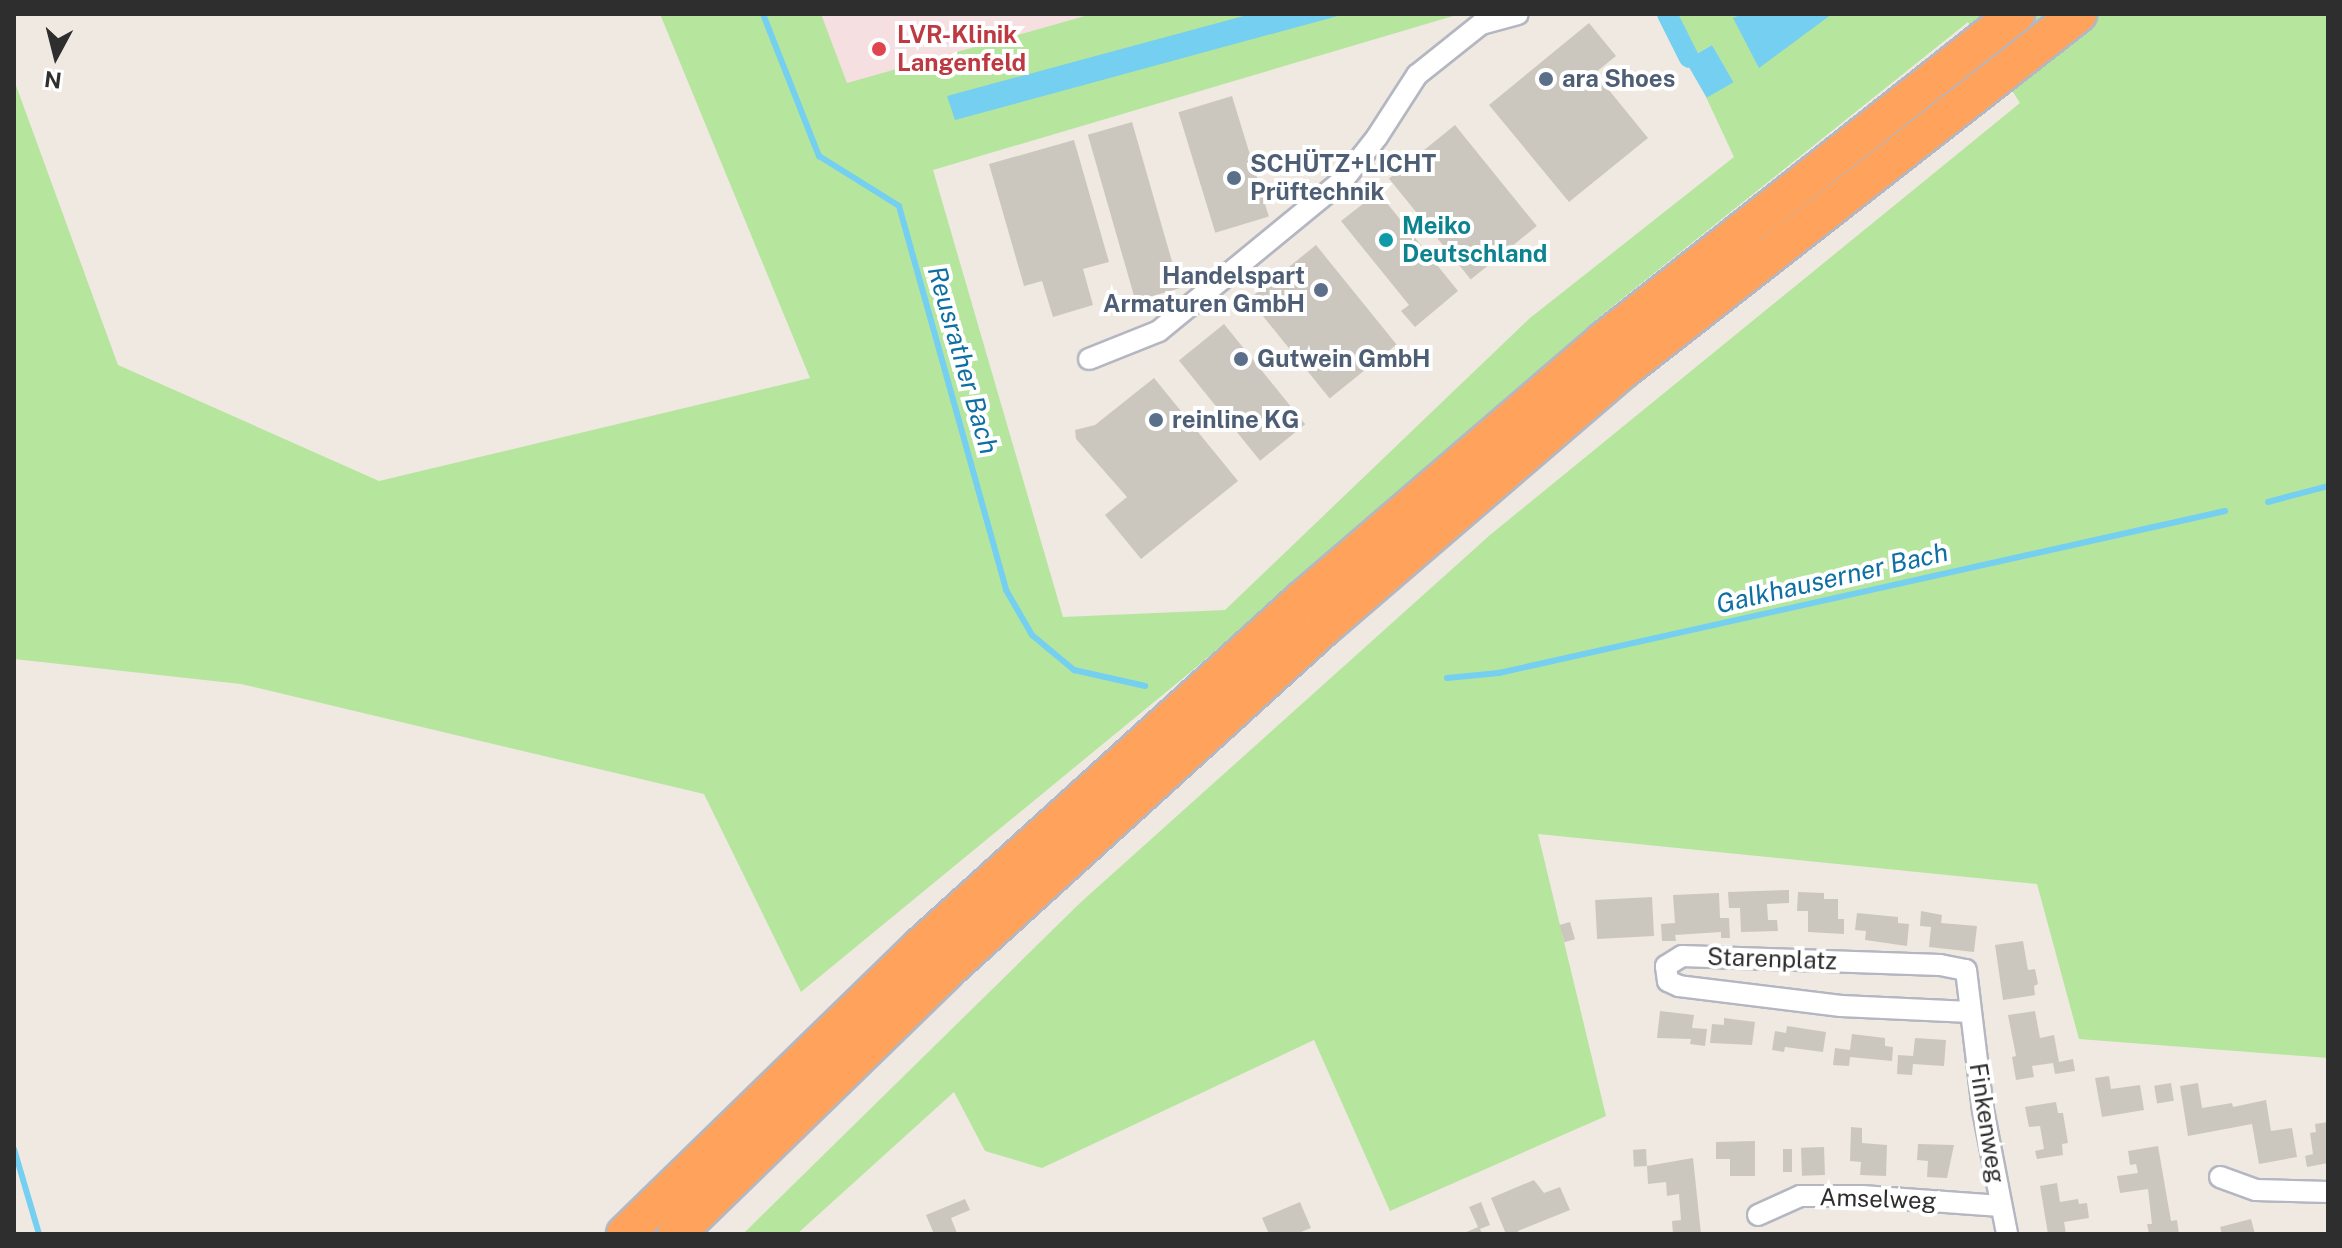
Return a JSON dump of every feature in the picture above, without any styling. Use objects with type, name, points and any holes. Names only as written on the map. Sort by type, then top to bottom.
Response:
[{"type":"highway","points":[[625,1234],[919,948],[1301,601],[1603,341],[2016,14]]},
{"type":"highway","points":[[676,1234],[945,972],[1324,627],[1623,370],[2078,14]]},
{"type":"street","points":[[1089,359],[1159,331],[1344,179],[1377,137],[1417,75],[1481,24],[1518,14]]},
{"type":"street","name":"Starenplatz","points":[[1682,956],[1940,965],[1966,970],[1970,1012],[1841,1006],[1679,986],[1668,981],[1666,966],[1682,956]]},
{"type":"street","name":"Finkenweg","points":[[1970,1012],[2007,1234]]},
{"type":"street","points":[[2220,1177],[2256,1190],[2328,1192]]},
{"type":"street","name":"Amselweg","points":[[1758,1215],[1800,1196],[1862,1196],[2001,1206]]},
{"type":"shaded area","name":"LVR-Klinik Langenfeld","points":[[773,14],[1092,14],[807,95]]},
{"type":"green space","points":[[660,14],[821,14],[847,83],[1092,14],[1460,14],[933,170],[1063,617],[1225,610],[1530,318],[1734,157],[1706,97],[1733,82],[1712,45],[1694,55],[1674,14],[2328,14],[2328,1058],[2079,1039],[2037,884],[1538,834],[1606,1116],[1390,1211],[1314,1040],[1042,1168],[985,1151],[954,1092],[797,1234],[743,1234],[1080,903],[1490,535],[2020,103],[1968,22],[1603,314],[1193,670],[801,992],[704,794],[241,684],[14,659],[14,80],[118,365],[379,481],[810,378]]},
{"type":"water","points":[[1251,14],[1345,14],[955,120],[947,96]]},
{"type":"water","points":[[1743,14],[1832,14],[1759,68],[1733,18]]},
{"type":"water","points":[[1712,45],[1734,82],[1707,98],[1685,60]]},
{"type":"building","points":[[1589,23],[1616,56],[1595,73],[1648,138],[1569,202],[1489,105]]},
{"type":"building","points":[[1232,96],[1269,216],[1215,233],[1178,112]]},
{"type":"building","points":[[1132,122],[1180,288],[1135,301],[1088,135]]},
{"type":"building","points":[[1455,125],[1537,226],[1471,280],[1389,178]]},
{"type":"building","points":[[1074,140],[1109,262],[1083,269],[1093,305],[1053,317],[1042,281],[1024,286],[989,164]]},
{"type":"building","name":"Meiko Deutschland","points":[[1378,192],[1458,291],[1415,327],[1401,311],[1409,305],[1341,221]]},
{"type":"building","points":[[1316,245],[1397,344],[1330,399],[1249,299]]},
{"type":"building","points":[[1224,324],[1305,424],[1260,461],[1179,361]]},
{"type":"building","points":[[1154,378],[1238,481],[1141,559],[1105,515],[1127,497],[1076,439],[1075,430],[1095,425]]},
{"type":"building","points":[[1789,890],[1789,903],[1767,904],[1768,920],[1777,920],[1778,931],[1741,932],[1740,908],[1729,908],[1728,892]]},
{"type":"building","points":[[1798,892],[1824,893],[1824,899],[1838,899],[1838,919],[1844,919],[1844,934],[1808,932],[1808,911],[1797,911]]},
{"type":"building","points":[[1719,893],[1720,918],[1729,918],[1730,938],[1721,938],[1721,932],[1675,935],[1676,941],[1662,941],[1661,924],[1675,923],[1673,895]]},
{"type":"building","points":[[1652,897],[1654,936],[1597,939],[1595,900]]},
{"type":"building","points":[[1921,911],[1942,915],[1941,923],[1977,926],[1974,952],[1929,947],[1931,927],[1920,926]]},
{"type":"building","points":[[1857,913],[1898,917],[1898,923],[1909,924],[1907,946],[1865,940],[1866,931],[1855,930]]},
{"type":"building","points":[[1570,922],[1575,939],[1564,942],[1559,925]]},
{"type":"building","points":[[2023,941],[2028,970],[2035,969],[2038,984],[2034,986],[2035,995],[2003,1000],[1995,945]]},
{"type":"building","points":[[1660,1011],[1694,1015],[1692,1028],[1707,1029],[1705,1046],[1690,1044],[1691,1039],[1657,1038]]},
{"type":"building","points":[[2035,1011],[2040,1038],[2054,1035],[2059,1062],[2073,1059],[2075,1071],[2055,1074],[2053,1063],[2032,1066],[2034,1077],[2016,1080],[2012,1057],[2016,1056],[2008,1015]]},
{"type":"building","points":[[1724,1018],[1755,1022],[1752,1045],[1710,1043],[1712,1024],[1724,1025]]},
{"type":"building","points":[[1787,1026],[1826,1032],[1823,1052],[1785,1047],[1784,1052],[1772,1050],[1775,1031],[1786,1033]]},
{"type":"building","points":[[1852,1034],[1885,1038],[1885,1046],[1893,1047],[1892,1061],[1850,1057],[1849,1066],[1833,1065],[1835,1048],[1850,1050]]},
{"type":"building","points":[[1915,1038],[1946,1040],[1944,1066],[1913,1064],[1912,1075],[1897,1074],[1898,1055],[1913,1056]]},
{"type":"building","points":[[2109,1076],[2111,1089],[2140,1085],[2144,1110],[2102,1117],[2095,1078]]},
{"type":"building","points":[[2171,1083],[2174,1101],[2157,1103],[2154,1086]]},
{"type":"building","points":[[2198,1083],[2202,1108],[2232,1103],[2233,1107],[2266,1100],[2271,1131],[2292,1128],[2297,1157],[2259,1164],[2252,1124],[2188,1136],[2180,1086]]},
{"type":"building","points":[[2056,1102],[2058,1113],[2063,1113],[2068,1143],[2062,1144],[2063,1155],[2037,1159],[2035,1151],[2044,1149],[2040,1126],[2029,1127],[2025,1107]]},
{"type":"building","points":[[2328,1122],[2328,1163],[2307,1167],[2305,1156],[2313,1154],[2310,1133],[2316,1132],[2315,1124]]},
{"type":"building","points":[[1851,1127],[1862,1128],[1862,1143],[1887,1145],[1886,1176],[1860,1175],[1861,1162],[1850,1161]]},
{"type":"building","points":[[1755,1141],[1755,1176],[1730,1176],[1730,1159],[1716,1159],[1716,1142]]},
{"type":"building","points":[[1918,1144],[1954,1145],[1947,1178],[1927,1177],[1928,1161],[1917,1160]]},
{"type":"building","points":[[2158,1146],[2171,1221],[2177,1220],[2179,1234],[2149,1234],[2147,1224],[2152,1224],[2148,1189],[2120,1193],[2117,1176],[2138,1173],[2136,1164],[2130,1165],[2128,1151]]},
{"type":"building","points":[[1824,1147],[1825,1175],[1802,1176],[1801,1148]]},
{"type":"building","points":[[1646,1149],[1647,1166],[1634,1167],[1633,1150]]},
{"type":"building","points":[[1783,1149],[1792,1149],[1792,1172],[1783,1172]]},
{"type":"building","points":[[1693,1158],[1701,1234],[1673,1234],[1672,1221],[1681,1220],[1679,1194],[1667,1196],[1666,1182],[1648,1184],[1647,1166]]},
{"type":"building","points":[[1534,1180],[1544,1193],[1560,1187],[1570,1210],[1518,1231],[1520,1234],[1506,1234],[1491,1198]]},
{"type":"building","points":[[2057,1183],[2060,1202],[2078,1199],[2079,1204],[2087,1203],[2089,1218],[2064,1222],[2066,1234],[2048,1234],[2040,1186]]},
{"type":"building","points":[[965,1199],[970,1210],[951,1218],[957,1233],[934,1234],[926,1215]]},
{"type":"building","points":[[1300,1202],[1311,1228],[1296,1234],[1269,1234],[1262,1218]]},
{"type":"building","points":[[1481,1202],[1490,1225],[1480,1229],[1482,1234],[1462,1234],[1478,1227],[1469,1207]]},
{"type":"building","points":[[2251,1219],[2255,1234],[2222,1234],[2220,1227]]},
{"type":"waterway","name":"Reusrather Bach","points":[[763,14],[819,156],[899,206],[1006,590],[1032,635],[1074,670],[1145,686]]},
{"type":"waterway","points":[[1667,14],[1689,58]]},
{"type":"waterway","name":"Galkhauserner Bach","points":[[2268,502],[2328,486]]},
{"type":"waterway","name":"Galkhauserner Bach","points":[[1447,678],[1499,673],[2225,511]]},
{"type":"waterway","points":[[14,1149],[39,1234]]},
{"type":"place","name":"LVR-Klinik Langenfeld","points":[[879,49]]},
{"type":"place","name":"ara Shoes","points":[[1546,79]]},
{"type":"place","name":"SCHÜTZ+LICHT Prüftechnik","points":[[1234,178]]},
{"type":"place","name":"Meiko Deutschland","points":[[1386,240]]},
{"type":"place","name":"Handelspart Armaturen GmbH","points":[[1321,290]]},
{"type":"place","name":"Gutwein GmbH","points":[[1241,359]]},
{"type":"place","name":"reinline KG","points":[[1156,420]]}]
